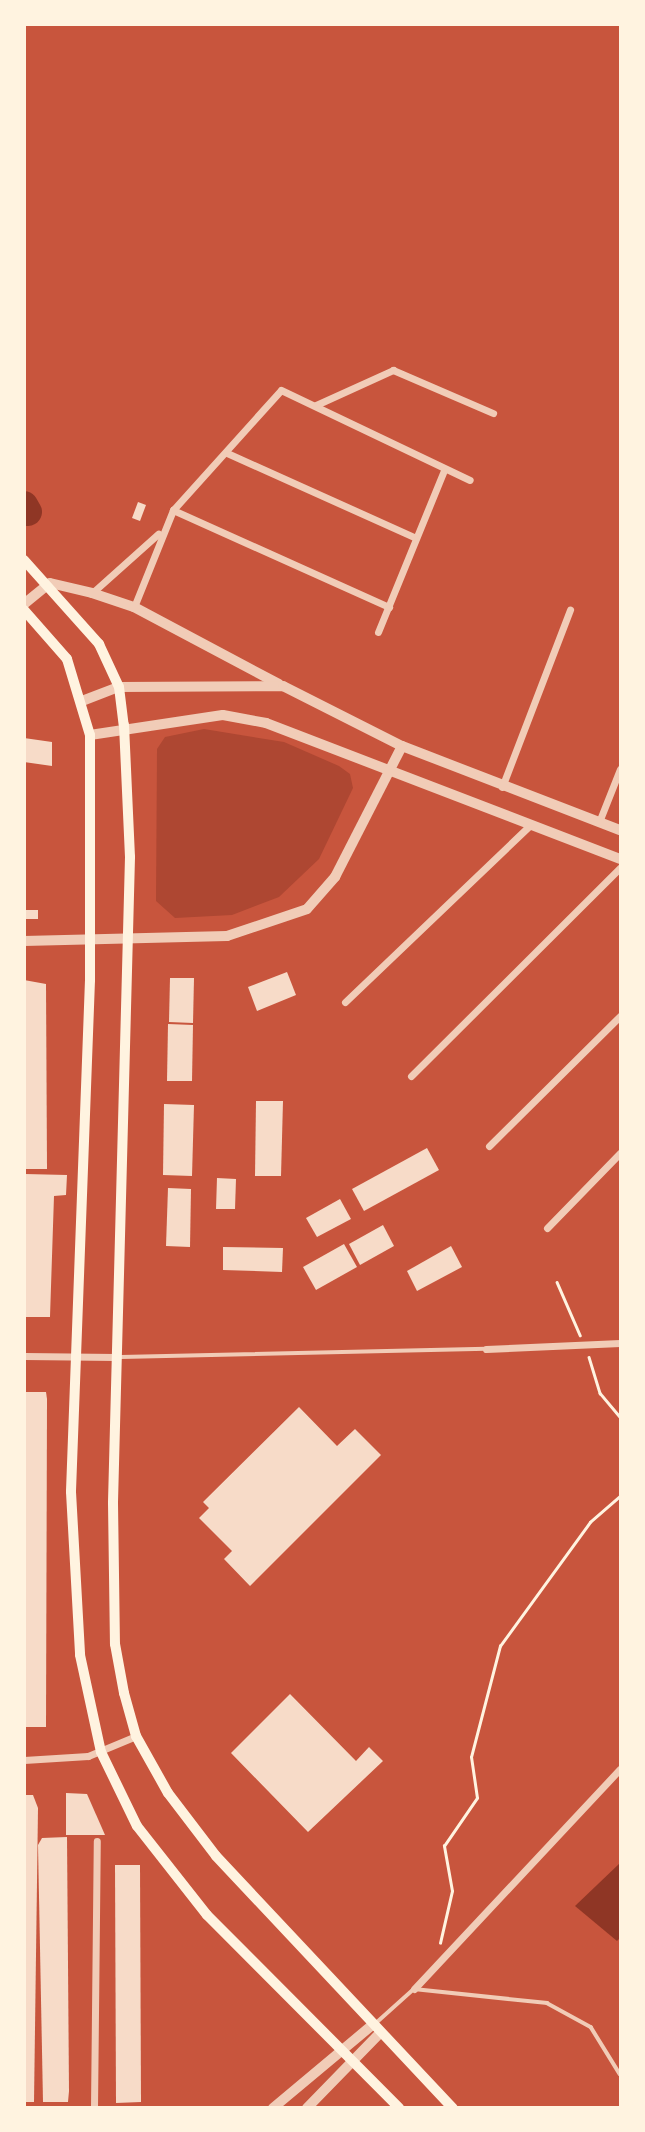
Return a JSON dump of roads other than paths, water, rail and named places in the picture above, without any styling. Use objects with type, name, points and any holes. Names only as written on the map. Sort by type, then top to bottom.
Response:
[{"type":"main road","points":[[24,560],[50,583],[99,644],[119,687],[124,725],[129,938],[116,1357],[115,1644],[136,1736],[168,1793],[216,1856],[375,2030],[453,2108]]},
{"type":"main road","points":[[24,610],[67,659],[82,701],[90,735],[91,939],[78,1357],[71,1492],[75,1604],[101,1752],[137,1826],[207,1915],[399,2108]]},
{"type":"street","points":[[316,405],[393,370],[493,413]]},
{"type":"street","points":[[134,607],[159,533],[173,510],[281,390],[444,470],[470,480]]},
{"type":"street","points":[[227,453],[416,538]]},
{"type":"street","points":[[378,632],[444,470]]},
{"type":"street","points":[[173,510],[389,607]]},
{"type":"street","points":[[92,593],[159,533]]},
{"type":"street","points":[[24,604],[50,583],[134,607],[402,746],[621,831]]},
{"type":"street","points":[[502,787],[570,610]]},
{"type":"street","points":[[82,701],[119,687],[283,686]]},
{"type":"street","points":[[90,735],[124,725],[223,715],[292,732],[621,859]]},
{"type":"street","points":[[24,941],[227,936],[307,909],[335,877],[393,771],[402,746]]},
{"type":"street","points":[[599,822],[621,769]]},
{"type":"street","points":[[345,1002],[530,825]]},
{"type":"street","points":[[411,1076],[621,868]]},
{"type":"street","points":[[489,1146],[621,1016]]},
{"type":"street","points":[[547,1228],[621,1153]]},
{"type":"street","points":[[486,1349],[621,1343]]},
{"type":"street","points":[[24,1356],[116,1357]]},
{"type":"street","points":[[24,1760],[101,1752],[136,1736]]},
{"type":"street","points":[[414,1989],[621,1769]]},
{"type":"street","points":[[94,2108],[97,1841]]},
{"type":"street","points":[[273,2108],[342,2050],[375,2030]]},
{"type":"street","points":[[307,2108],[352,2061],[375,2030]]},
{"type":"lane","points":[[116,1357],[486,1349]]},
{"type":"lane","points":[[375,2030],[414,1989],[547,2003],[569,2011],[608,2048],[621,2074]]},
{"type":"lane","points":[[375,2030],[389,2015]]},
{"type":"waterway","points":[[24,505],[28,512]]}]
